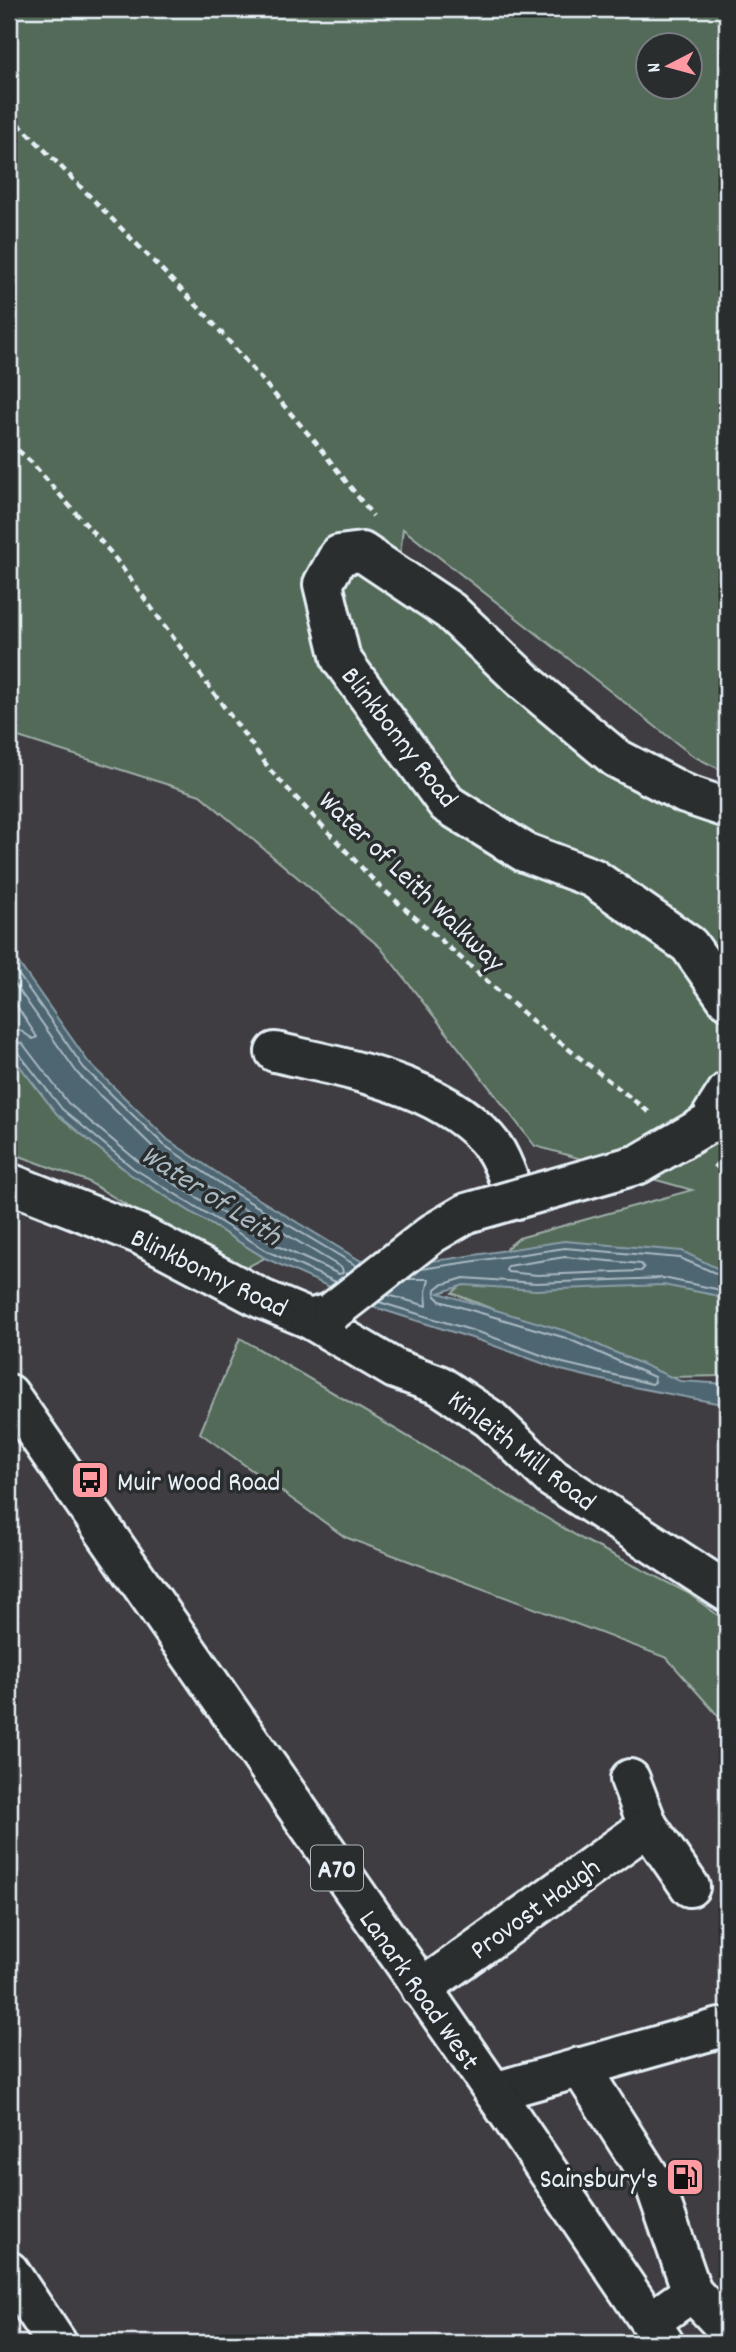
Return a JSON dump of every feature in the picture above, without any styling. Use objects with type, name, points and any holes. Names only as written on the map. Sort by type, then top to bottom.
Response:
[{"type":"street","name":"Blinkbonny Road","points":[[727,808],[685,794],[616,758],[524,681],[450,611],[362,552],[339,555],[323,584],[341,659],[447,804],[524,852],[593,878],[678,937],[689,945],[727,999]]},
{"type":"street","points":[[275,1052],[387,1079],[459,1114],[495,1149],[516,1198]]},
{"type":"street","points":[[321,1315],[433,1233],[467,1213],[639,1164],[705,1140],[727,1092]]},
{"type":"street","name":"Blinkbonny Road","points":[[9,1183],[139,1234],[261,1299],[321,1315]]},
{"type":"street","name":"Kinleith Mill Road","points":[[321,1315],[395,1369],[439,1385],[490,1419],[552,1478],[727,1592]]},
{"type":"street","name":"Lanark Road West","points":[[9,1394],[494,2092],[657,2333]]},
{"type":"street","points":[[630,1779],[648,1826],[690,1887]]},
{"type":"street","name":"Provost Haugh","points":[[421,1989],[648,1826]]},
{"type":"street","points":[[494,2092],[720,2028],[727,2029]]},
{"type":"street","points":[[580,2067],[655,2185],[692,2291],[727,2329]]},
{"type":"street","points":[[9,2271],[57,2343]]},
{"type":"street","points":[[657,2333],[692,2291]]},
{"type":"path","points":[[9,116],[208,317],[316,443],[383,527],[385,568]]},
{"type":"path","name":"Water of Leith Walkway","points":[[9,442],[31,462],[112,554],[271,771],[377,884],[529,1018],[660,1122]]},
{"type":"path","points":[[705,1140],[727,1173]]},
{"type":"green space","points":[[9,9],[727,9],[727,773],[693,756],[403,529],[397,582],[727,823],[727,1376],[664,1377],[452,1293],[519,1238],[692,1190],[535,1146],[380,947],[200,795],[9,734]]},
{"type":"green space","points":[[9,1052],[57,1114],[130,1174],[265,1258],[237,1272],[87,1181],[9,1152]]},
{"type":"green space","points":[[240,1338],[584,1540],[688,1593],[727,1622],[727,1726],[667,1658],[345,1537],[200,1433]]},
{"type":"water","name":"Water of Leith","points":[[9,942],[13,955],[89,1063],[168,1140],[237,1186],[371,1267],[449,1259],[564,1241],[682,1251],[727,1273],[727,1305],[714,1295],[663,1285],[536,1290],[464,1285],[439,1293],[569,1332],[680,1381],[727,1384],[727,1405],[561,1370],[377,1308],[265,1258],[130,1174],[57,1114],[9,1052]]},
{"type":"place","name":"Muir Wood Road","points":[[90,1480]]},
{"type":"place","name":"Sainsbury's","points":[[685,2177]]}]
